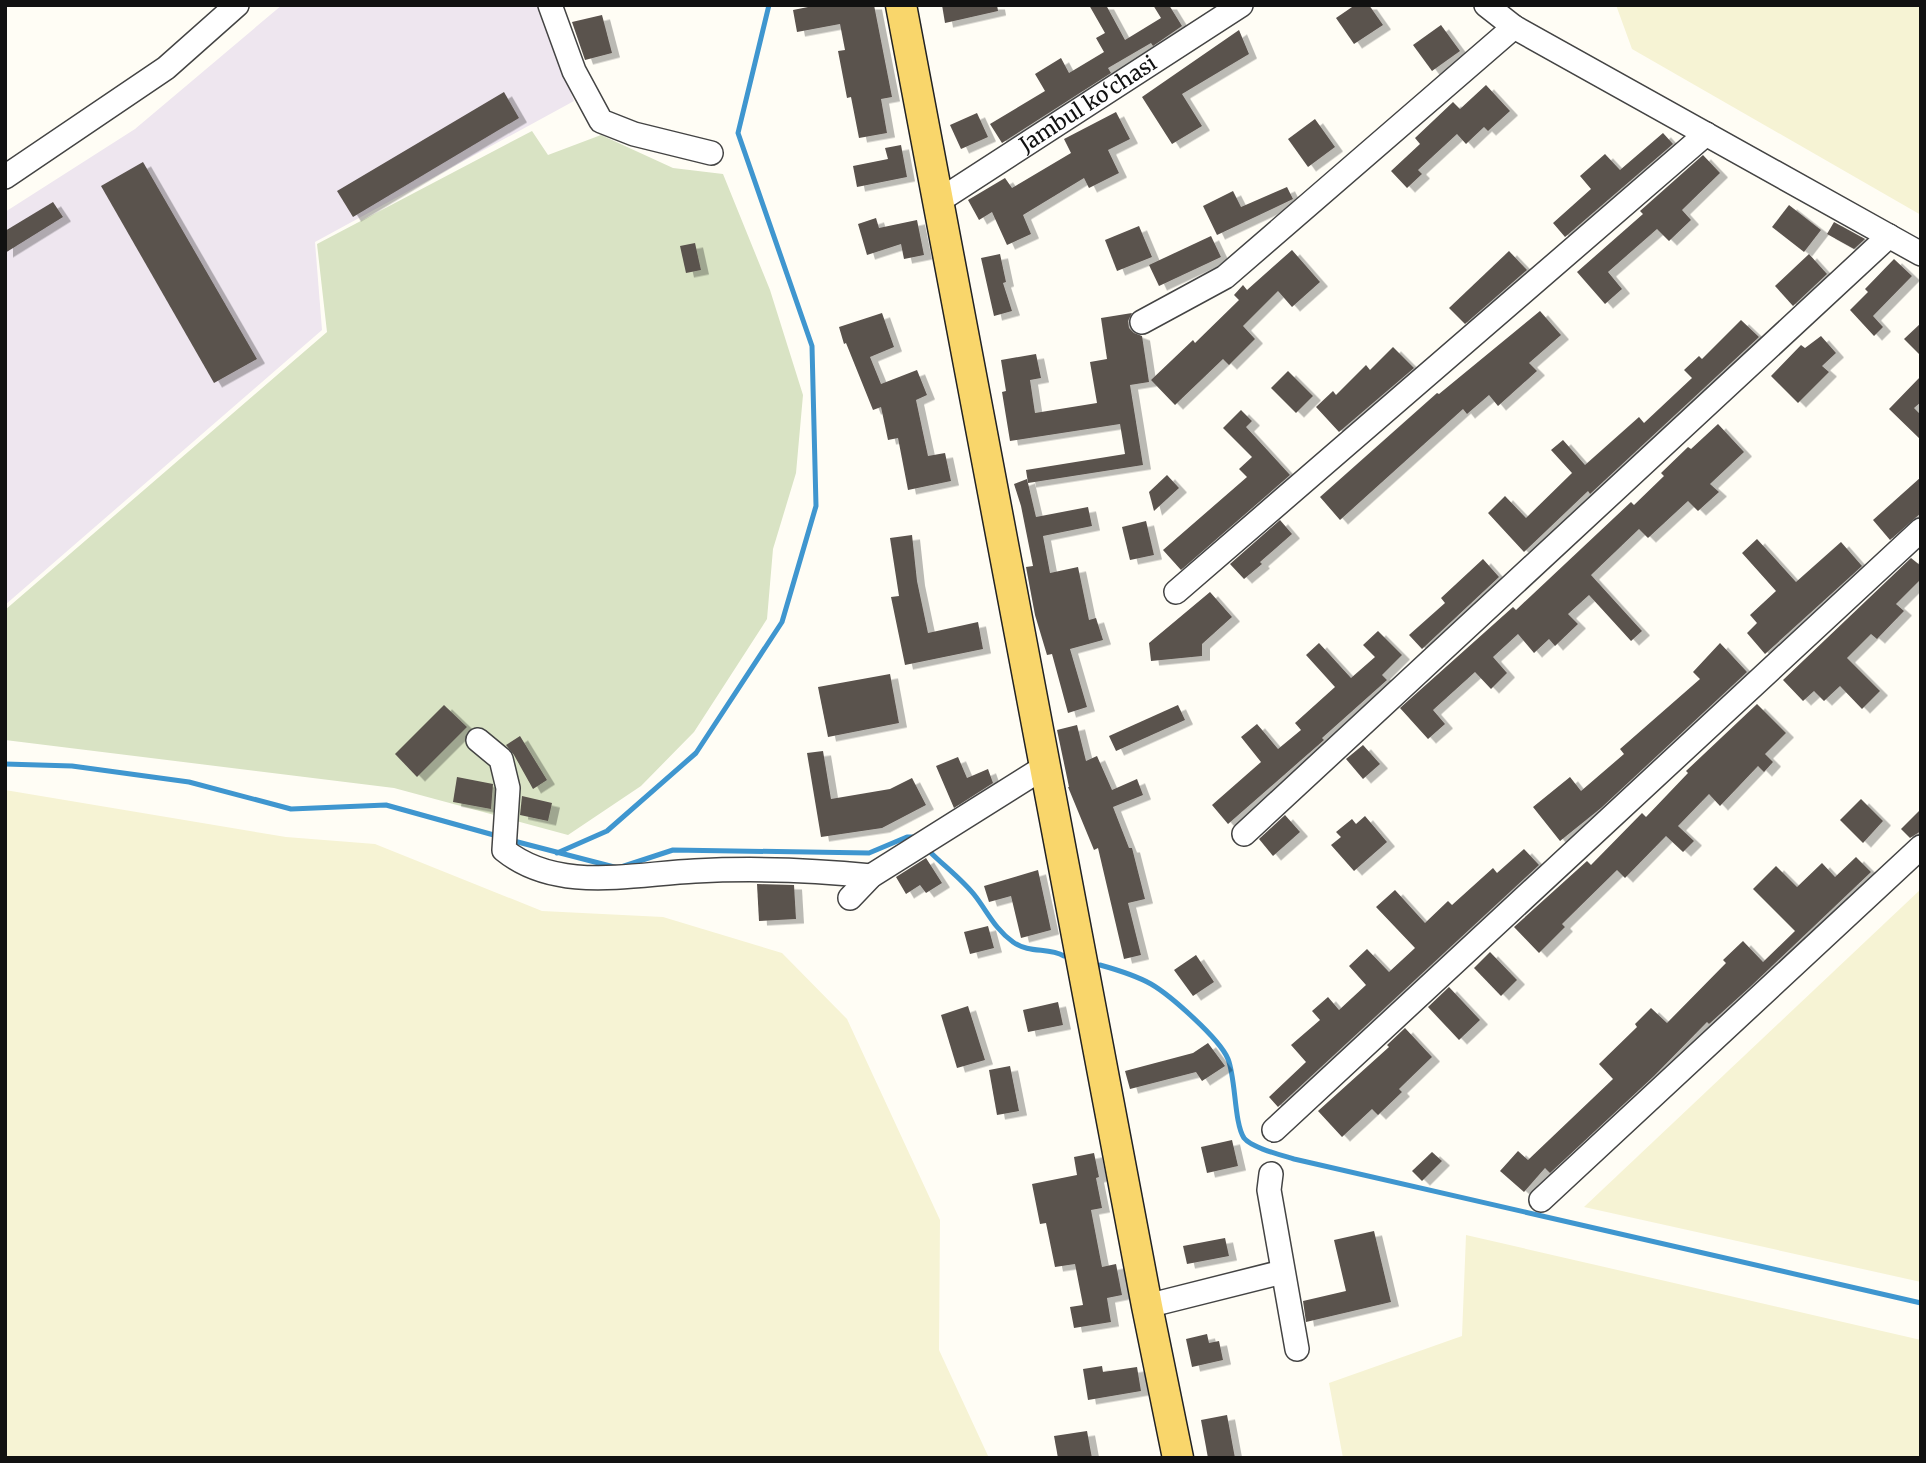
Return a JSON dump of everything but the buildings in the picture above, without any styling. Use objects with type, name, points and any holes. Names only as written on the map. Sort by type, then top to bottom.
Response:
[{"type":"main road","points":[[901,5],[1178,1458]]},
{"type":"street","points":[[5,177],[166,68],[237,5]]},
{"type":"street","points":[[550,5],[574,71],[601,121],[635,134],[711,153]]},
{"type":"street","name":"Jambul ko‘chasi","points":[[937,202],[1241,5]]},
{"type":"street","points":[[1486,5],[1514,27],[1921,254]]},
{"type":"street","points":[[1142,322],[1224,277],[1514,27]]},
{"type":"street","points":[[1176,592],[1706,134]]},
{"type":"street","points":[[1244,834],[1889,236]]},
{"type":"street","points":[[1274,1130],[1921,530]]},
{"type":"street","points":[[478,740],[501,759],[508,788],[504,850],[518,862],[545,873],[620,878],[694,871],[804,869],[871,876]]},
{"type":"street","points":[[850,898],[871,876],[1046,766]]},
{"type":"street","points":[[1541,1200],[1921,847]]},
{"type":"street","points":[[1271,1174],[1269,1191],[1297,1349]]},
{"type":"street","points":[[1147,1306],[1282,1272]]},
{"type":"shaded area","points":[[282,5],[538,5],[574,101],[315,242],[322,330],[5,605],[5,212],[135,129]]},
{"type":"shaded area","points":[[1616,5],[1921,5],[1921,215],[1632,49]]},
{"type":"shaded area","points":[[5,790],[286,837],[375,844],[542,911],[663,917],[782,953],[847,1019],[940,1220],[939,1350],[989,1458],[5,1458]]},
{"type":"shaded area","points":[[1921,889],[1921,1282],[1584,1207]]},
{"type":"shaded area","points":[[1466,1235],[1921,1340],[1921,1458],[1343,1458],[1329,1383],[1462,1336]]},
{"type":"green space","points":[[532,131],[548,155],[601,135],[673,168],[723,174],[770,290],[803,395],[796,473],[773,549],[767,619],[694,732],[641,786],[568,835],[394,788],[5,740],[5,610],[327,332],[317,244]]},
{"type":"waterway","points":[[557,853],[607,831],[696,753],[782,622],[816,506],[812,346],[738,133],[769,5]]},
{"type":"waterway","points":[[5,764],[72,766],[189,782],[291,809],[386,805],[501,837]]},
{"type":"waterway","points":[[510,840],[618,868],[673,850],[869,853],[907,837],[917,837]]},
{"type":"waterway","points":[[929,851],[971,891],[997,927],[1013,942],[1026,948],[1064,956]]},
{"type":"waterway","points":[[1100,965],[1133,975],[1151,984],[1182,1007],[1215,1040],[1231,1068],[1241,1131],[1248,1142],[1260,1148],[1294,1159],[1921,1303]]}]
